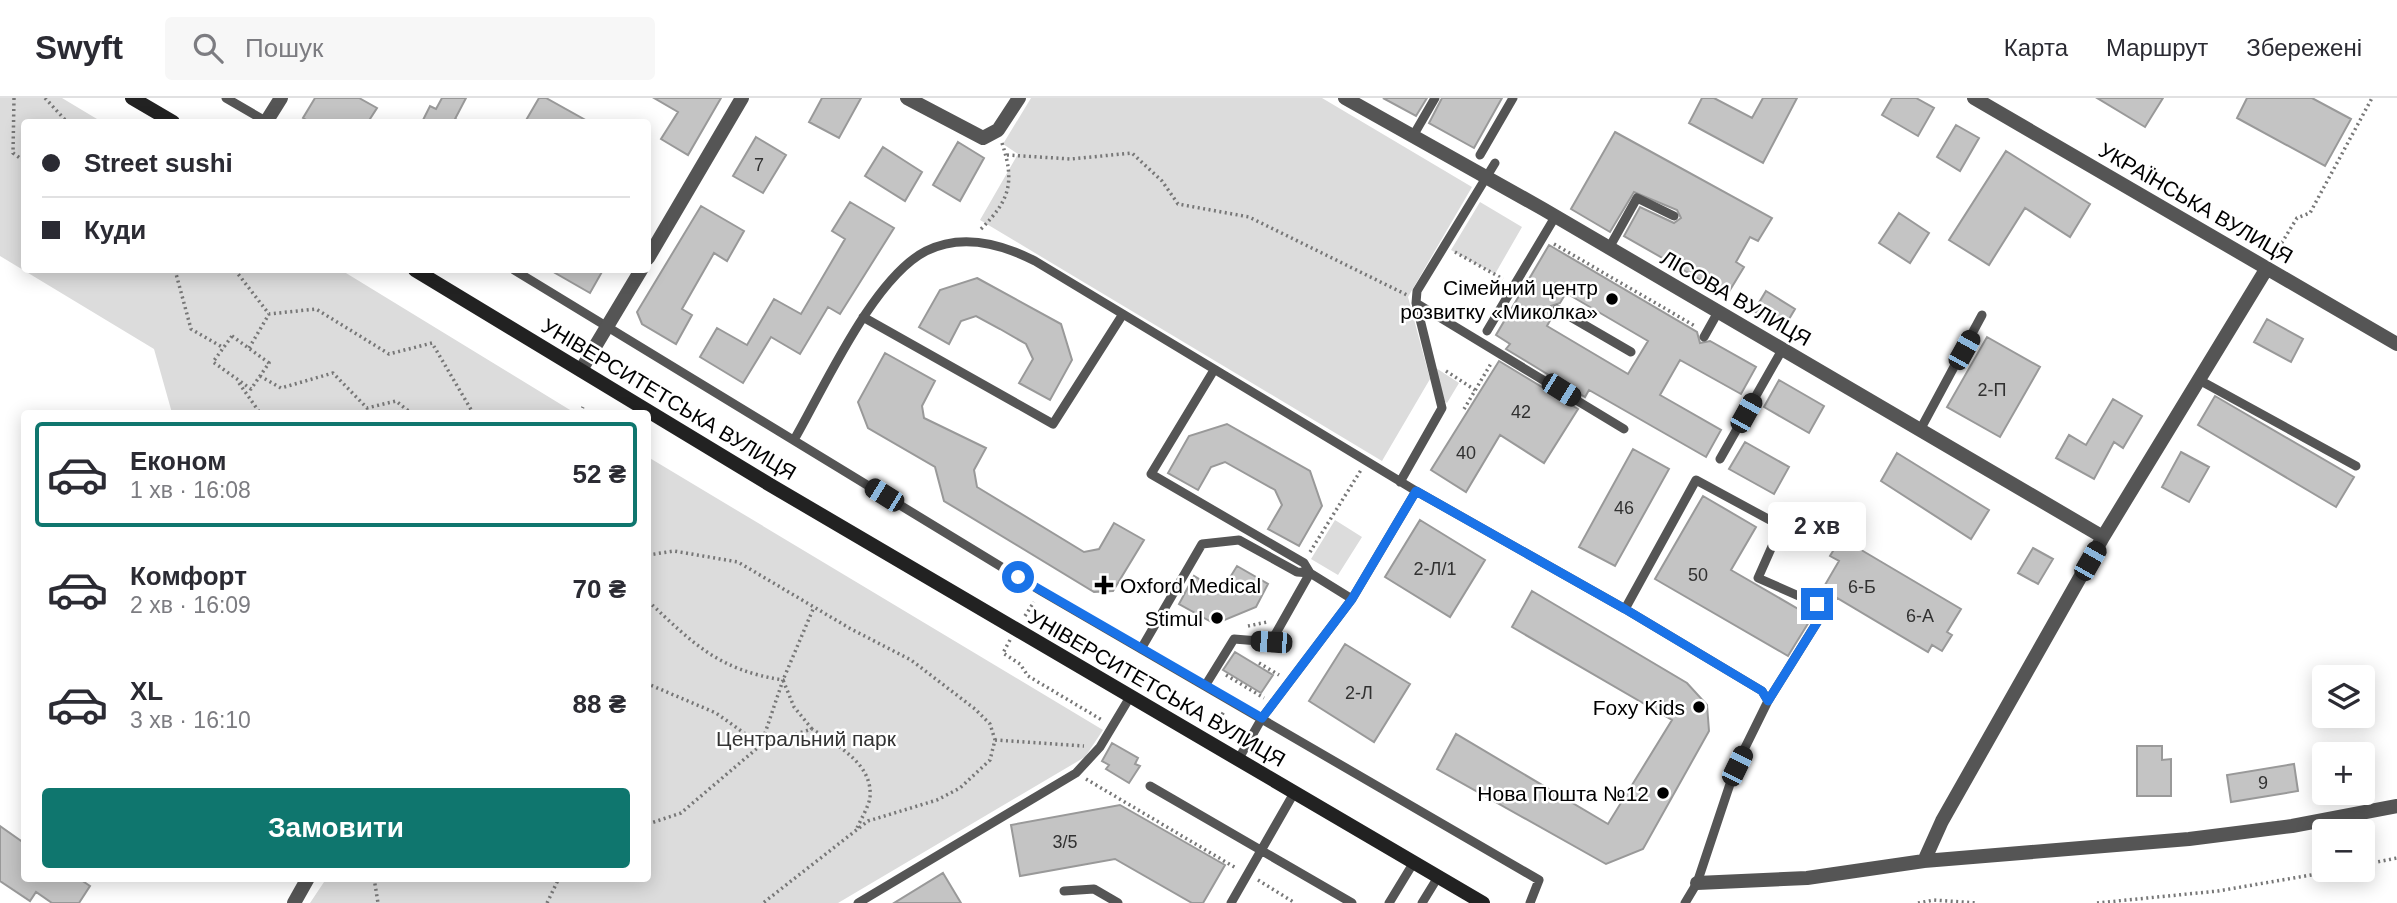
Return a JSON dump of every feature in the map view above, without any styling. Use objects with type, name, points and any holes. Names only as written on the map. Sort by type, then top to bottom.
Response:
[{"type":"main road","points":[[132,98],[168,119]]},
{"type":"main road","name":"УНІВЕРСИТЕТСЬКА ВУЛИЦЯ","points":[[420,273],[647,410]]},
{"type":"main road","name":"УНІВЕРСИТЕТСЬКА ВУЛИЦЯ","points":[[651,413],[1016,631],[1483,903]]},
{"type":"street","points":[[268,119],[281,98]]},
{"type":"street","points":[[651,253],[742,98]]},
{"type":"street","points":[[907,98],[976,137],[988,138],[1000,128],[1019,98]]},
{"type":"street","name":"ЛІСОВА ВУЛИЦЯ","points":[[1345,98],[1609,248],[2103,537]]},
{"type":"street","name":"УКРАЇНСЬКА ВУЛИЦЯ","points":[[1974,98],[2397,344]]},
{"type":"street","points":[[1924,861],[1942,821],[2103,537],[2201,381],[2267,268]]},
{"type":"street","points":[[580,370],[638,273]]},
{"type":"street","points":[[1697,883],[1807,878],[1924,861],[2189,839],[2292,826],[2397,806]]},
{"type":"street","points":[[294,903],[306,882]]},
{"type":"lane","points":[[226,98],[261,119]]},
{"type":"lane","points":[[1413,136],[1435,98]]},
{"type":"lane","points":[[1480,155],[1513,98]]},
{"type":"lane","points":[[1400,482],[1442,408],[1416,300],[1495,163]]},
{"type":"lane","points":[[1609,248],[1637,198],[1674,216]]},
{"type":"lane","points":[[1487,331],[1518,288],[1555,217]]},
{"type":"lane","points":[[794,440],[863,317],[898,274],[919,255],[935,247],[966,242],[989,243],[1022,254],[1367,462],[1379,473],[1400,482],[1625,609],[1762,691],[1768,701]]},
{"type":"lane","points":[[519,273],[1141,649],[1539,880],[1530,903]]},
{"type":"lane","points":[[1416,300],[1624,429]]},
{"type":"lane","points":[[1557,309],[1631,352]]},
{"type":"lane","points":[[1705,335],[1718,312]]},
{"type":"lane","points":[[863,317],[1053,424],[1123,314]]},
{"type":"lane","points":[[1920,430],[1982,315]]},
{"type":"lane","points":[[1720,459],[1782,350]]},
{"type":"lane","points":[[1214,370],[1151,474],[1304,563],[1310,573],[1352,599]]},
{"type":"lane","points":[[2201,381],[2356,466]]},
{"type":"lane","points":[[1625,609],[1696,480],[1781,526],[1758,578],[1826,608],[1768,701],[1737,766],[1697,883],[1685,903]]},
{"type":"lane","points":[[1238,760],[1262,718],[1352,599],[1416,491]]},
{"type":"lane","points":[[1141,649],[1202,544],[1239,540],[1297,572],[1310,573]]},
{"type":"lane","points":[[1205,686],[1234,639],[1271,642],[1310,573]]},
{"type":"lane","points":[[858,903],[1076,773],[1100,747],[1130,697]]},
{"type":"lane","points":[[1150,786],[1352,903]]},
{"type":"lane","points":[[1231,903],[1294,793]]},
{"type":"lane","points":[[1389,903],[1414,862]]},
{"type":"lane","points":[[1422,903],[1438,877]]},
{"type":"lane","points":[[1065,891],[1094,889],[1118,903]]},
{"type":"path","points":[[14,98],[13,153],[21,159]]},
{"type":"path","points":[[46,98],[64,119]]},
{"type":"path","points":[[2267,268],[2297,218],[2310,213],[2372,98]]},
{"type":"path","points":[[966,242],[986,224],[1003,199],[1011,170],[1000,128]]},
{"type":"path","points":[[1007,155],[1071,159],[1132,153],[1162,181],[1178,204],[1249,217],[1416,300]]},
{"type":"path","points":[[1543,237],[1705,335]]},
{"type":"path","points":[[1450,249],[1495,274]]},
{"type":"path","points":[[176,273],[191,330],[224,348]]},
{"type":"path","points":[[238,273],[269,314]]},
{"type":"path","points":[[269,314],[316,309],[389,354],[432,343],[471,410]]},
{"type":"path","points":[[249,348],[269,314]]},
{"type":"path","points":[[232,336],[270,363],[251,389],[214,362],[224,348],[232,336]]},
{"type":"path","points":[[1464,409],[1498,352]]},
{"type":"path","points":[[260,376],[281,388],[332,373],[367,408],[396,401],[407,410]]},
{"type":"path","points":[[236,378],[258,410]]},
{"type":"path","points":[[1457,378],[1475,390]]},
{"type":"path","points":[[1304,563],[1367,462]]},
{"type":"path","points":[[651,555],[674,551],[738,562],[911,660],[975,709],[990,724],[995,740],[990,760],[960,789],[937,800],[868,821],[762,903]]},
{"type":"path","points":[[651,604],[701,651],[748,675],[783,680]]},
{"type":"path","points":[[1031,606],[1003,653],[1020,664],[1028,676],[1113,727]]},
{"type":"path","points":[[761,745],[783,680],[814,607]]},
{"type":"path","points":[[1243,627],[1267,623],[1273,613]]},
{"type":"path","points":[[1218,670],[1265,699],[1279,675],[1259,663]]},
{"type":"path","points":[[783,680],[794,707],[812,729],[845,750],[864,769],[870,797],[857,830]]},
{"type":"path","points":[[651,685],[716,713],[761,745]]},
{"type":"path","points":[[651,823],[681,813],[761,745],[812,729]]},
{"type":"path","points":[[995,740],[1100,747]]},
{"type":"path","points":[[1076,773],[1295,903]]},
{"type":"path","points":[[2375,862],[2397,858]]},
{"type":"path","points":[[2097,903],[2218,891],[2312,875]]},
{"type":"path","points":[[375,882],[378,903]]},
{"type":"path","points":[[547,903],[557,882]]},
{"type":"path","points":[[1918,903],[1934,900],[1978,903]]},
{"type":"green space","points":[[0,98],[62,98],[97,119],[21,119],[21,269],[0,256]]},
{"type":"green space","points":[[1031,98],[1322,98],[1472,187],[1408,297],[1430,379],[1382,461],[980,220],[1018,154],[1003,144]]},
{"type":"green space","points":[[1480,202],[1522,227],[1495,274],[1451,250]]},
{"type":"green space","points":[[28,273],[346,273],[570,410],[171,410],[154,349]]},
{"type":"green space","points":[[1436,368],[1459,383],[1447,403],[1443,400]]},
{"type":"green space","name":"Центральний парк","points":[[651,459],[1103,730],[1085,757],[838,903],[310,903],[324,882],[651,882]]},
{"type":"green space","points":[[1335,520],[1362,537],[1338,575],[1311,559]]},
{"type":"building","points":[[315,98],[359,98],[377,108],[370,119],[303,118]]},
{"type":"building","points":[[442,98],[466,98],[455,119],[424,119],[430,106],[436,109]]},
{"type":"building","points":[[539,98],[546,98],[584,119],[527,119]]},
{"type":"building","points":[[654,98],[721,98],[688,155],[661,139],[678,112]]},
{"type":"building","points":[[822,98],[861,98],[839,138],[809,122]]},
{"type":"building","points":[[1383,98],[1427,98],[1416,116]]},
{"type":"building","points":[[1442,98],[1502,98],[1474,148],[1429,123]]},
{"type":"building","points":[[1702,98],[1714,98],[1752,118],[1763,98],[1797,98],[1763,163],[1689,123]]},
{"type":"building","points":[[1892,98],[1916,98],[1934,108],[1918,136],[1882,115]]},
{"type":"building","points":[[2097,98],[2163,98],[2145,127]]},
{"type":"building","points":[[2247,98],[2312,98],[2351,119],[2325,166],[2237,118]]},
{"type":"building","points":[[1956,125],[1979,138],[1960,171],[1937,157]]},
{"type":"building","points":[[1615,132],[1772,218],[1758,241],[1750,237],[1736,262],[1744,267],[1727,295],[1624,236],[1640,207],[1674,223],[1681,218],[1677,210],[1634,192],[1610,232],[1571,209]]},
{"type":"building","points":[[756,137],[786,155],[763,193],[733,176]]},
{"type":"building","points":[[958,142],[984,158],[960,201],[933,185]]},
{"type":"building","points":[[883,147],[922,172],[905,201],[865,176]]},
{"type":"building","points":[[2006,151],[2090,204],[2070,237],[2025,208],[1989,265],[1949,240]]},
{"type":"building","points":[[850,202],[894,228],[840,314],[828,307],[800,354],[771,337],[743,383],[700,357],[717,328],[747,345],[774,299],[801,314],[845,239],[832,231]]},
{"type":"building","points":[[701,206],[744,231],[727,261],[714,253],[682,309],[692,315],[676,344],[642,324],[637,312]]},
{"type":"building","points":[[1899,213],[1929,233],[1910,263],[1879,243]]},
{"type":"building","points":[[1549,245],[1697,332],[1700,343],[1710,341],[1756,367],[1741,394],[1680,360],[1660,395],[1721,430],[1706,457],[1589,390],[1585,397],[1506,349],[1510,344],[1496,335]],"holes":[[[1566,293],[1648,341],[1628,374],[1547,326],[1553,315],[1551,306],[1560,303]]]},
{"type":"building","points":[[555,273],[601,273],[590,293]]},
{"type":"building","points":[[977,278],[1061,324],[1072,360],[1050,400],[1019,383],[1033,359],[1026,344],[1000,329],[976,316],[961,321],[949,344],[919,327],[940,290]]},
{"type":"building","points":[[1766,291],[1795,309],[1783,329],[1754,311]]},
{"type":"building","points":[[2267,319],[2303,339],[2291,362],[2254,342]]},
{"type":"building","points":[[1987,337],[2040,367],[2000,437],[1947,407]]},
{"type":"building","points":[[885,353],[935,381],[922,406],[924,418],[986,448],[974,470],[977,487],[1084,552],[1099,549],[1114,523],[1144,540],[1113,591],[1094,592],[944,501],[935,467],[868,428],[858,402]]},
{"type":"building","points":[[1499,361],[1578,409],[1544,463],[1500,435],[1466,492],[1431,470]]},
{"type":"building","points":[[1779,380],[1824,406],[1809,433],[1764,407]]},
{"type":"building","points":[[2215,396],[2354,477],[2336,507],[2198,425]]},
{"type":"building","points":[[2113,399],[2142,416],[2123,448],[2114,442],[2094,479],[2056,458],[2069,435],[2086,445]]},
{"type":"building","points":[[1227,424],[1310,471],[1322,506],[1299,546],[1268,529],[1282,505],[1275,490],[1225,462],[1211,467],[1198,490],[1168,473],[1189,436]]},
{"type":"building","points":[[1745,442],[1789,467],[1774,494],[1729,469]]},
{"type":"building","points":[[1633,449],[1669,469],[1615,566],[1579,547]]},
{"type":"building","points":[[2181,452],[2209,467],[2189,502],[2162,487]]},
{"type":"building","points":[[1897,453],[1989,510],[1971,539],[1881,481]]},
{"type":"building","points":[[1703,496],[1756,527],[1731,570],[1812,617],[1788,656],[1655,579]]},
{"type":"building","points":[[1420,520],[1485,560],[1450,617],[1385,577]]},
{"type":"building","points":[[1841,538],[1961,609],[1947,632],[1952,635],[1942,651],[1932,645],[1928,652],[1837,598],[1833,606],[1818,597],[1839,561],[1830,556]]},
{"type":"building","points":[[2033,548],[2053,559],[2038,584],[2018,573]]},
{"type":"building","points":[[1237,566],[1268,584],[1256,607],[1215,624],[1179,604],[1194,576],[1214,588],[1226,584]]},
{"type":"building","points":[[1532,591],[1687,683],[1707,705],[1709,731],[1643,849],[1606,864],[1437,769],[1456,734],[1608,824],[1672,720],[1512,627]]},
{"type":"building","points":[[1345,644],[1410,684],[1374,742],[1309,701]]},
{"type":"building","points":[[1235,652],[1273,675],[1261,693],[1223,670]]},
{"type":"building","points":[[1112,743],[1138,758],[1135,764],[1140,766],[1129,783],[1106,769],[1109,765],[1102,761]]},
{"type":"building","points":[[2137,746],[2162,746],[2162,760],[2171,759],[2171,796],[2137,796]]},
{"type":"building","points":[[2294,764],[2298,791],[2231,802],[2227,775]]},
{"type":"building","points":[[1120,805],[1225,865],[1203,903],[1192,903],[1115,859],[1020,876],[1011,825]]},
{"type":"building","points":[[0,826],[21,841],[21,882],[84,882],[90,886],[79,903],[52,903],[36,892],[30,901],[0,881]]},
{"type":"building","points":[[943,873],[961,903],[894,903]]},
{"type":"place","name":"Сімейний центр розвитку «Миколка»","points":[[1612,299]]},
{"type":"place","name":"Oxford Medical","points":[[1104,585]]},
{"type":"place","name":"Stimul","points":[[1217,618]]},
{"type":"place","name":"Foxy Kids","points":[[1699,707]]},
{"type":"place","name":"Нова Пошта №12","points":[[1663,793]]},
{"type":"route","points":[[1018,577],[1262,718],[1352,599],[1416,491],[1625,609],[1762,691],[1768,701],[1826,608],[1817,604]]}]
